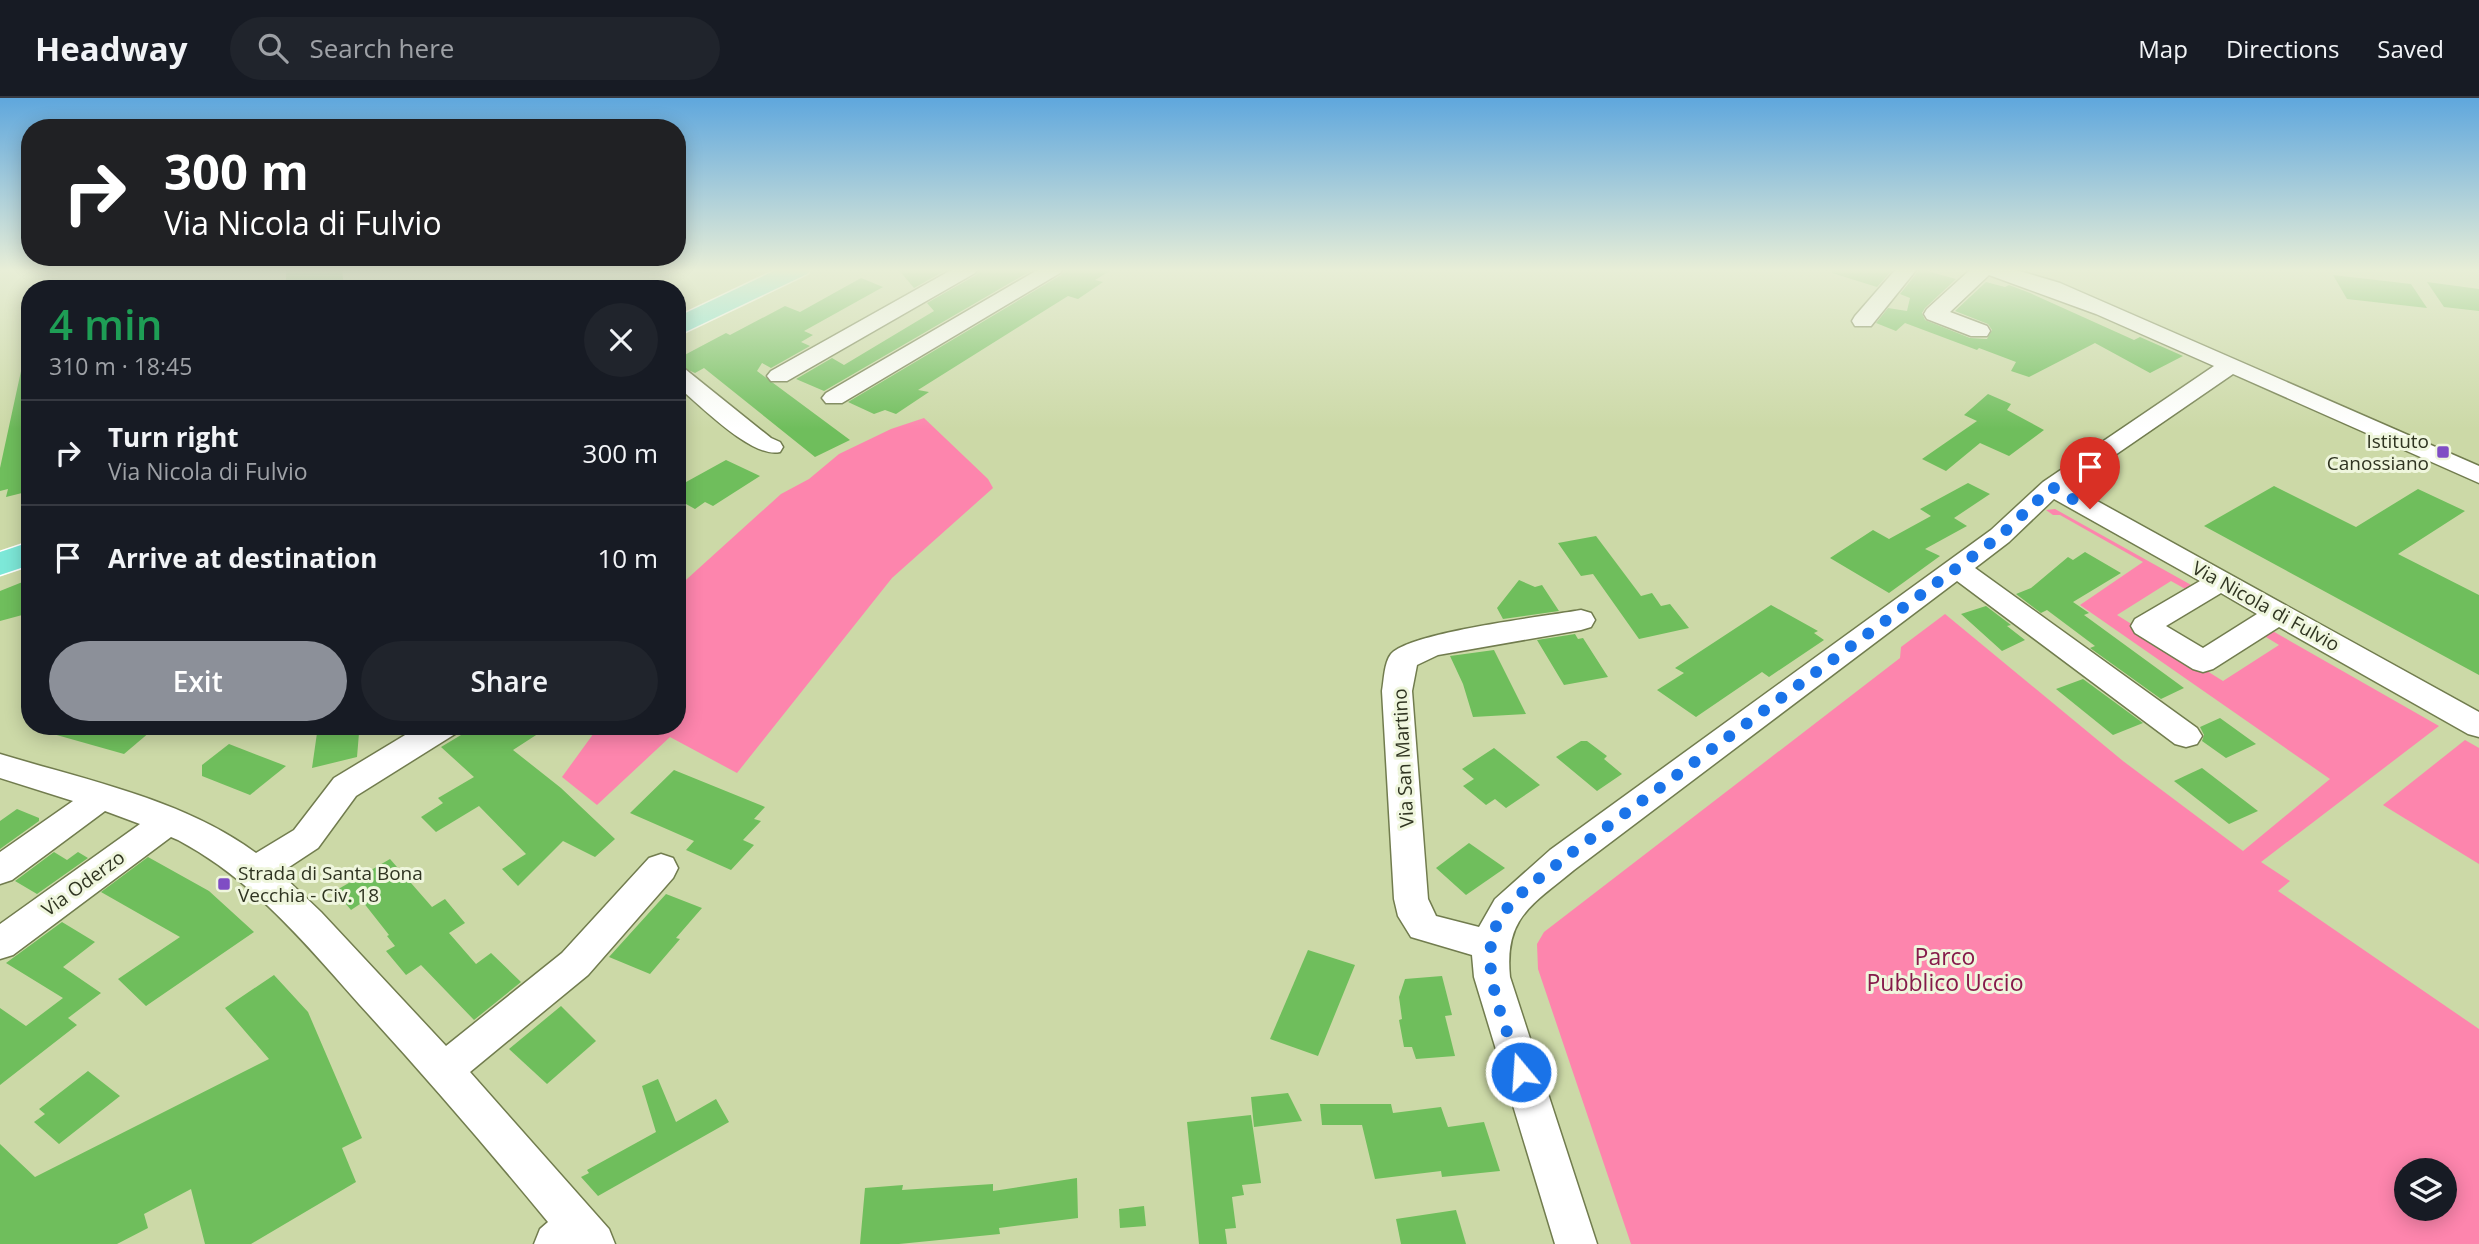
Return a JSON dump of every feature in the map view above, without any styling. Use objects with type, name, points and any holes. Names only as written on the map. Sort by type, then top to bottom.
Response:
[{"type":"main road","points":[[0,564],[21,556]]},
{"type":"street","points":[[779,376],[874,322]]},
{"type":"street","points":[[834,398],[962,322]]},
{"type":"street","points":[[1957,322],[1979,331]]},
{"type":"street","points":[[2133,322],[2479,475]]},
{"type":"street","points":[[1576,1244],[1498,998],[1488,958],[1496,924],[1505,910],[1562,860],[2000,536],[2052,487],[2231,365]]},
{"type":"street","points":[[686,381],[762,443],[771,447]]},
{"type":"street","name":"Via Nicola di Fulvio","points":[[2052,487],[2479,726]]},
{"type":"street","points":[[1957,568],[2186,736]]},
{"type":"street","points":[[2221,581],[2145,626],[2203,662],[2278,614]]},
{"type":"street","name":"Via San Martino","points":[[1489,945],[1424,927],[1416,916],[1411,899],[1397,691],[1403,659],[1432,646],[1581,620]]},
{"type":"street","points":[[255,871],[306,839],[345,787],[429,735]]},
{"type":"street","points":[[0,766],[167,822],[213,843],[255,871],[294,908],[444,1070],[575,1237]]},
{"type":"street","points":[[0,870],[99,799]]},
{"type":"street","name":"Via Oderzo","points":[[0,944],[167,822]]},
{"type":"street","points":[[444,1070],[575,964],[661,868]]},
{"type":"green space","points":[[924,418],[988,479],[993,488],[892,578],[737,773],[670,737],[597,805],[562,777],[592,735],[686,735],[686,580],[781,494],[809,479],[839,454],[891,429]]},
{"type":"green space","name":"Parco Pubblico Uccio","points":[[2055,509],[2193,586],[2187,590],[2171,581],[2117,615],[2223,681],[2279,645],[2261,634],[2269,629],[2439,726],[2261,862],[2290,881],[2278,891],[2479,1029],[2479,1244],[1631,1244],[1538,969],[1537,944],[1544,932],[1900,658],[1901,647],[1945,614],[2123,761],[2243,851],[2330,779],[2080,605],[2143,562],[2060,515],[2053,515],[2046,510]]},
{"type":"green space","points":[[2465,740],[2479,748],[2479,864],[2383,805]]},
{"type":"building","points":[[754,322],[819,322],[804,331],[813,335],[801,342],[810,346],[771,368],[762,363],[757,371],[850,440],[815,457],[704,368],[695,373],[686,369],[686,354],[726,333],[730,335]]},
{"type":"building","points":[[915,322],[942,322],[824,391],[796,379],[832,358],[844,365]]},
{"type":"building","points":[[981,322],[1026,322],[918,390],[929,392],[896,414],[885,410],[874,414],[848,402]]},
{"type":"building","points":[[1931,322],[1970,338],[1987,339],[1992,330],[1984,322],[2095,322],[2134,340],[2140,337],[2183,356],[2150,373],[2095,343],[2029,377],[2011,371],[2016,362],[1979,348],[1977,350],[1905,323],[1896,331],[1876,323]]},
{"type":"building","points":[[21,371],[21,493],[6,497],[8,489],[0,491],[0,468]]},
{"type":"building","points":[[1988,394],[2011,404],[2007,410],[2044,430],[2009,456],[1980,443],[1946,471],[1922,459],[1977,421],[1964,415]]},
{"type":"building","points":[[726,460],[760,476],[713,506],[705,502],[695,509],[686,504],[686,482]]},
{"type":"building","points":[[1968,483],[1990,494],[1954,518],[1967,526],[1925,549],[1940,556],[1889,593],[1830,558],[1873,530],[1889,539],[1931,516],[1920,509]]},
{"type":"building","points":[[2274,486],[2356,527],[2418,489],[2465,511],[2398,554],[2479,595],[2479,675],[2204,526]]},
{"type":"building","points":[[1596,536],[1641,596],[1652,593],[1661,606],[1670,604],[1689,628],[1639,639],[1593,574],[1581,576],[1558,543]]},
{"type":"building","points":[[2085,552],[2121,573],[2073,602],[2089,613],[2084,615],[2184,688],[2161,699],[2090,648],[2095,646],[2047,610],[2041,613],[2016,594],[2031,588],[2068,557],[2073,560]]},
{"type":"building","points":[[1519,580],[1535,587],[1542,585],[1559,611],[1503,619],[1497,608]]},
{"type":"building","points":[[21,583],[21,615],[0,621],[0,591]]},
{"type":"building","points":[[1771,605],[1818,631],[1814,633],[1824,640],[1769,677],[1762,672],[1696,717],[1657,690],[1684,673],[1675,668]]},
{"type":"building","points":[[1986,606],[2011,625],[2007,626],[2025,640],[2002,651],[1961,614]]},
{"type":"building","points":[[1575,634],[1578,639],[1583,638],[1608,677],[1564,685],[1537,640]]},
{"type":"building","points":[[1494,650],[1526,714],[1473,717],[1463,684],[1450,656]]},
{"type":"building","points":[[2083,679],[2143,723],[2113,735],[2056,689]]},
{"type":"building","points":[[2220,718],[2256,744],[2226,758],[2202,741],[2204,735],[2200,727]]},
{"type":"building","points":[[57,735],[146,735],[124,754]]},
{"type":"building","points":[[317,735],[359,735],[357,757],[312,768]]},
{"type":"building","points":[[461,735],[536,735],[513,750],[561,788],[615,839],[595,857],[563,841],[518,886],[502,869],[526,854],[479,806],[436,832],[421,817],[443,803],[438,798],[474,777],[441,747]]},
{"type":"building","points":[[1581,741],[1587,741],[1607,756],[1604,759],[1622,774],[1597,791],[1556,757]]},
{"type":"building","points":[[229,744],[286,766],[250,795],[202,776],[202,765]]},
{"type":"building","points":[[1494,748],[1540,785],[1506,808],[1495,799],[1486,805],[1463,786],[1474,779],[1462,769]]},
{"type":"building","points":[[2202,768],[2258,811],[2229,824],[2174,781]]},
{"type":"building","points":[[674,770],[765,807],[754,819],[761,821],[743,840],[754,845],[731,870],[686,850],[694,841],[630,813]]},
{"type":"building","points":[[17,809],[39,818],[39,821],[0,849],[0,821]]},
{"type":"building","points":[[1469,843],[1505,868],[1466,895],[1436,868]]},
{"type":"building","points":[[54,852],[67,860],[78,852],[88,858],[37,894],[15,881]]},
{"type":"building","points":[[148,857],[209,891],[254,932],[146,1006],[118,979],[180,937],[101,892]]},
{"type":"building","points":[[390,859],[432,907],[445,899],[465,923],[449,933],[476,964],[491,953],[521,982],[474,1020],[421,965],[406,975],[386,951],[395,946],[387,936],[389,935],[363,902],[351,910],[335,891]]},
{"type":"building","points":[[666,894],[702,908],[650,974],[609,957]]},
{"type":"building","points":[[62,922],[95,942],[63,967],[101,993],[68,1018],[77,1025],[0,1085],[0,1008],[26,1026],[63,998],[6,963]]},
{"type":"building","points":[[1308,950],[1355,965],[1318,1056],[1270,1039]]},
{"type":"building","points":[[274,975],[308,1012],[362,1138],[342,1148],[356,1182],[251,1244],[205,1244],[191,1189],[144,1214],[148,1228],[117,1244],[0,1244],[0,1144],[35,1177],[269,1059],[225,1008]]},
{"type":"building","points":[[1442,976],[1452,1015],[1445,1016],[1455,1056],[1416,1059],[1412,1047],[1404,1047],[1399,1020],[1402,1019],[1399,997],[1405,979]]},
{"type":"building","points":[[561,1006],[596,1041],[547,1084],[509,1049]]},
{"type":"building","points":[[88,1071],[120,1096],[59,1144],[34,1122],[45,1114],[39,1109]]},
{"type":"building","points":[[658,1079],[676,1122],[716,1099],[729,1122],[598,1196],[581,1177],[589,1173],[587,1170],[656,1132],[642,1086]]},
{"type":"building","points":[[1288,1093],[1302,1121],[1254,1127],[1251,1097]]},
{"type":"building","points":[[1320,1104],[1391,1104],[1393,1113],[1441,1107],[1448,1127],[1484,1122],[1500,1171],[1442,1177],[1441,1171],[1375,1179],[1362,1125],[1322,1125]]},
{"type":"building","points":[[1251,1115],[1261,1183],[1242,1185],[1244,1195],[1232,1197],[1236,1228],[1225,1229],[1227,1244],[1199,1244],[1187,1122]]},
{"type":"building","points":[[1077,1178],[1078,1218],[999,1228],[1000,1234],[899,1244],[860,1244],[865,1188],[903,1185],[902,1190],[993,1184],[993,1191]]},
{"type":"building","points":[[1144,1206],[1146,1226],[1120,1228],[1119,1209]]},
{"type":"building","points":[[1456,1210],[1466,1244],[1401,1244],[1396,1219]]},
{"type":"place","name":"Istituto Canossiano","points":[[2443,452]]},
{"type":"place","name":"Strada di Santa Bona Vecchia - Civ. 18","points":[[224,884]]},
{"type":"route","points":[[1521,1072],[1488,958],[1491,936],[1496,924],[1517,898],[1562,860],[2000,536],[2052,487],[2090,509]]}]
